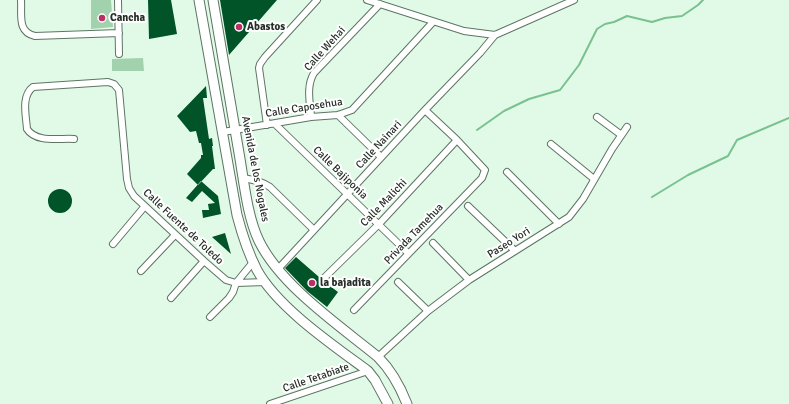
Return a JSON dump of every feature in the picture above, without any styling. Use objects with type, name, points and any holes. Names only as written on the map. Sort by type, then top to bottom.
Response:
[{"type":"main road","points":[[199,0],[241,231],[254,261],[266,282],[296,315],[368,371],[378,385],[388,404]]},
{"type":"main road","name":"Avenida de los Nogales","points":[[213,0],[243,178],[251,218],[260,242],[278,269],[310,302],[378,357],[389,369],[397,381],[407,404]]},
{"type":"street","points":[[21,0],[22,28],[30,35],[119,34]]},
{"type":"street","points":[[118,0],[119,54]]},
{"type":"street","points":[[267,125],[260,75],[260,64],[317,0]]},
{"type":"street","points":[[367,0],[464,32],[495,35],[574,0]]},
{"type":"street","name":"Calle Wehai","points":[[311,117],[309,87],[314,72],[380,4]]},
{"type":"street","name":"Calle Caposehua","points":[[223,132],[311,117],[338,115],[352,110],[433,22]]},
{"type":"street","name":"Calle Nainari","points":[[278,269],[425,110],[480,53],[495,35]]},
{"type":"street","name":"Calle Fuente de Toledo","points":[[74,139],[38,138],[29,132],[27,129],[26,98],[30,90],[33,87],[108,82],[114,84],[119,90],[129,188],[134,196],[204,261],[226,280],[236,283]]},
{"type":"street","points":[[425,110],[458,140]]},
{"type":"street","points":[[338,115],[381,158]]},
{"type":"street","points":[[598,117],[620,134]]},
{"type":"street","name":"Calle Bajiponia","points":[[275,124],[408,253]]},
{"type":"street","name":"Paseo Yori","points":[[378,357],[428,311],[469,280],[514,250],[560,224],[569,217],[576,210],[620,134],[627,127]]},
{"type":"street","name":"Privada Tamehua","points":[[354,310],[482,178],[485,170],[458,140]]},
{"type":"street","name":"Calle Malichi","points":[[323,279],[379,224],[458,140]]},
{"type":"street","points":[[551,144],[594,179]]},
{"type":"street","points":[[508,172],[560,224]]},
{"type":"street","points":[[243,178],[258,180],[270,186],[314,230]]},
{"type":"street","points":[[113,244],[145,206]]},
{"type":"street","points":[[468,206],[514,250]]},
{"type":"street","points":[[141,271],[175,235]]},
{"type":"street","points":[[433,243],[469,280]]},
{"type":"street","points":[[172,298],[204,261]]},
{"type":"street","points":[[210,317],[234,292],[236,283],[254,261]]},
{"type":"street","points":[[236,283],[266,282]]},
{"type":"street","points":[[398,282],[428,311]]},
{"type":"street","name":"Calle Tetabiate","points":[[270,404],[368,371]]},
{"type":"green space","points":[[91,0],[111,0],[113,27],[91,29]]},
{"type":"green space","points":[[143,58],[144,71],[112,71],[112,59]]},
{"type":"building","points":[[148,0],[171,0],[177,34],[149,39]]},
{"type":"building","name":"Abastos","points":[[220,0],[277,0],[229,55]]},
{"type":"building","points":[[206,86],[207,98],[203,98],[209,139],[212,138],[215,169],[213,169],[198,185],[187,174],[201,158],[201,155],[203,155],[201,143],[199,143],[196,131],[190,132],[177,116]]},
{"type":"building","points":[[201,181],[218,196],[221,214],[203,218],[202,210],[209,210],[208,204],[215,203],[202,191],[192,202],[186,198]]},
{"type":"building","points":[[60,189],[69,192],[72,201],[69,210],[60,213],[51,210],[48,201],[51,192]]},
{"type":"building","points":[[225,233],[231,254],[212,237]]},
{"type":"building","name":"la bajadita","points":[[296,257],[319,277],[320,282],[326,283],[338,292],[327,307],[307,291],[285,268]]},
{"type":"waterway","points":[[477,130],[504,111],[529,99],[560,90],[579,65],[597,29],[605,24],[627,16],[652,22],[665,18],[682,16],[703,0]]},
{"type":"waterway","points":[[652,197],[688,175],[728,156],[737,140],[789,118]]},
{"type":"place","name":"Cancha","points":[[102,18]]},
{"type":"place","name":"Abastos","points":[[239,27]]},
{"type":"place","name":"la bajadita","points":[[312,283]]}]
